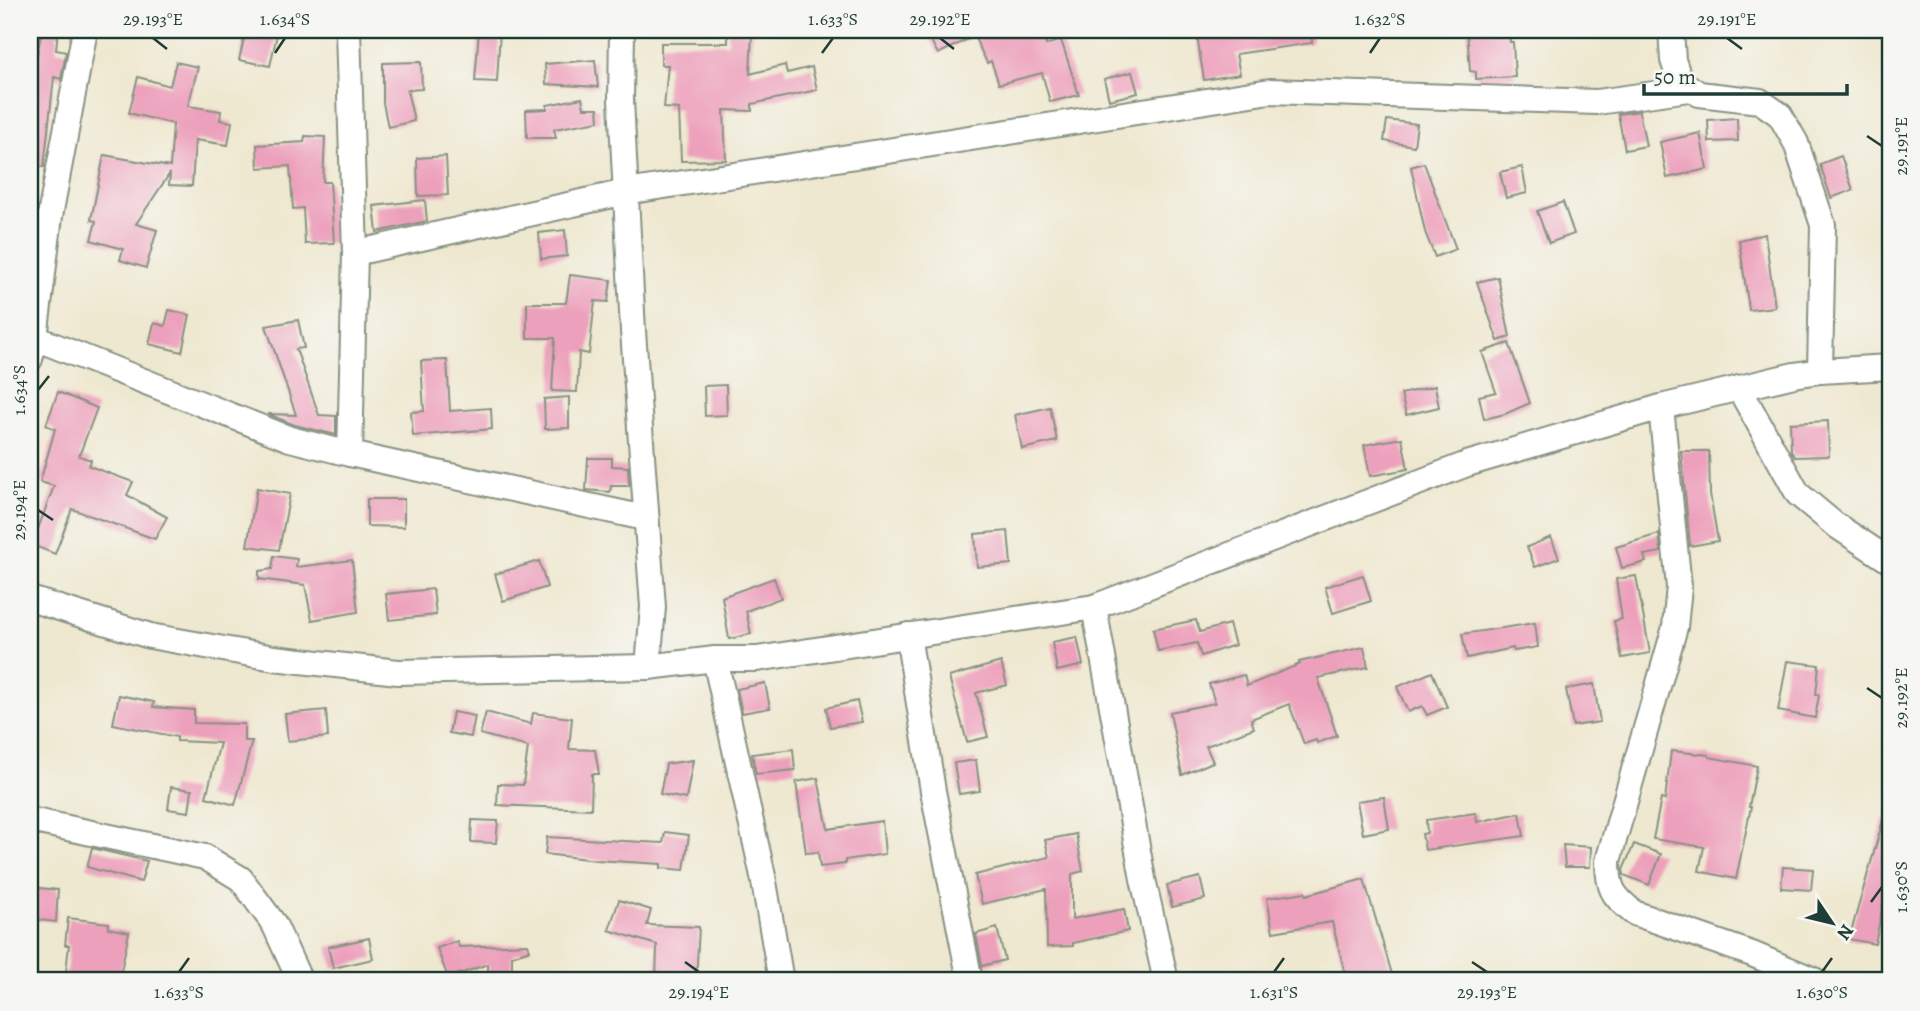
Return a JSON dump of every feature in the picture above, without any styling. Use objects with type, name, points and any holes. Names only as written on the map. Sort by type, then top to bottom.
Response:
[{"type":"street","points":[[85,30],[50,216],[33,335],[289,439],[645,518]]},
{"type":"street","points":[[348,30],[355,253],[350,454]]},
{"type":"street","points":[[622,30],[621,100],[645,518],[653,607],[648,667]]},
{"type":"street","points":[[1671,30],[1673,60],[1680,81],[1699,94],[1760,101],[1780,115],[1796,143],[1823,225],[1820,371]]},
{"type":"street","points":[[355,253],[626,192],[1270,91],[1597,102],[1689,89]]},
{"type":"street","points":[[30,600],[150,636],[274,658],[398,672],[648,667],[715,659],[757,659],[1094,607],[1466,464],[1661,407],[1739,388],[1820,371],[1890,367]]},
{"type":"street","points":[[1739,388],[1798,494],[1834,524],[1890,561]]},
{"type":"street","points":[[1661,407],[1679,587],[1675,626],[1608,862],[1608,884],[1620,902],[1634,913],[1752,954],[1816,981]]},
{"type":"street","points":[[1094,607],[1143,879],[1166,981]]},
{"type":"street","points":[[908,635],[933,791],[970,981]]},
{"type":"street","points":[[715,659],[763,876],[781,981]]},
{"type":"street","points":[[30,820],[205,857],[242,880],[274,924],[300,981]]},
{"type":"building","points":[[42,30],[58,30],[56,50],[66,52],[61,79],[54,77],[44,167],[30,166],[33,73]]},
{"type":"building","points":[[246,30],[278,30],[270,66],[239,60]]},
{"type":"building","points":[[479,30],[500,30],[497,82],[475,81]]},
{"type":"building","points":[[925,30],[1042,30],[1046,45],[1061,40],[1079,95],[1050,102],[1042,73],[999,84],[991,61],[987,63],[974,36],[938,54]]},
{"type":"building","points":[[1196,30],[1311,30],[1312,43],[1236,54],[1240,74],[1204,80]]},
{"type":"building","points":[[1467,30],[1509,30],[1510,42],[1513,42],[1515,77],[1476,79],[1476,72],[1470,71]]},
{"type":"building","points":[[728,31],[752,33],[750,74],[785,65],[787,73],[812,67],[817,90],[752,104],[752,111],[724,110],[726,160],[681,161],[679,109],[664,108],[668,65],[661,65],[661,43],[728,43]]},
{"type":"building","points":[[595,60],[598,87],[546,84],[545,64]]},
{"type":"building","points":[[176,62],[198,67],[188,106],[221,111],[220,120],[232,122],[228,145],[195,140],[192,186],[169,185],[170,173],[136,224],[157,230],[146,268],[120,260],[123,249],[91,240],[96,221],[91,220],[104,155],[170,167],[173,124],[129,113],[138,77],[170,86]]},
{"type":"building","points":[[421,62],[422,89],[407,90],[414,121],[388,127],[383,103],[383,63]]},
{"type":"building","points":[[1132,72],[1138,93],[1109,100],[1104,79]]},
{"type":"building","points":[[582,98],[584,108],[598,108],[599,121],[554,129],[556,138],[527,138],[526,110],[547,109],[547,105]]},
{"type":"building","points":[[1639,111],[1646,146],[1625,150],[1618,114]]},
{"type":"building","points":[[1737,118],[1738,141],[1709,142],[1708,120]]},
{"type":"building","points":[[1387,120],[1417,124],[1414,146],[1384,141]]},
{"type":"building","points":[[1700,133],[1707,169],[1667,178],[1660,142]]},
{"type":"building","points":[[305,136],[325,137],[323,182],[330,182],[334,243],[305,244],[303,208],[293,209],[290,166],[258,168],[257,145],[304,142]]},
{"type":"building","points":[[446,156],[448,195],[418,196],[417,158]]},
{"type":"building","points":[[1841,156],[1853,190],[1831,198],[1820,164]]},
{"type":"building","points":[[1424,163],[1456,249],[1435,257],[1425,232],[1411,167]]},
{"type":"building","points":[[1522,167],[1527,193],[1506,198],[1500,172]]},
{"type":"building","points":[[425,200],[427,221],[377,232],[374,206]]},
{"type":"building","points":[[1563,202],[1574,234],[1549,243],[1537,211]]},
{"type":"building","points":[[565,230],[567,256],[541,259],[539,233]]},
{"type":"building","points":[[1765,234],[1775,307],[1749,310],[1739,240]]},
{"type":"building","points":[[570,275],[611,280],[608,302],[595,301],[589,354],[579,352],[577,392],[552,391],[555,338],[527,338],[527,303],[566,303]]},
{"type":"building","points":[[1498,277],[1510,337],[1498,341],[1477,282]]},
{"type":"building","points":[[169,310],[190,315],[182,352],[149,344],[154,323],[165,326]]},
{"type":"building","points":[[298,320],[304,348],[296,349],[319,415],[336,416],[336,435],[295,425],[268,414],[296,415],[266,326]]},
{"type":"building","points":[[1509,343],[1530,403],[1505,414],[1484,419],[1479,396],[1496,392],[1482,352]]},
{"type":"building","points":[[447,360],[450,411],[491,408],[492,429],[413,436],[411,412],[424,411],[421,361]]},
{"type":"building","points":[[726,385],[727,415],[705,416],[704,386]]},
{"type":"building","points":[[1435,386],[1439,407],[1406,415],[1401,394]]},
{"type":"building","points":[[58,392],[97,408],[79,456],[91,460],[89,466],[133,482],[127,495],[167,517],[155,539],[72,509],[55,554],[32,545],[54,486],[40,482],[55,429],[46,425]]},
{"type":"building","points":[[569,397],[569,428],[545,429],[544,399]]},
{"type":"building","points":[[1050,407],[1057,441],[1022,449],[1015,415]]},
{"type":"building","points":[[1828,421],[1829,456],[1795,457],[1791,451],[1790,423]]},
{"type":"building","points":[[1402,438],[1408,469],[1370,476],[1364,445]]},
{"type":"building","points":[[1681,451],[1709,451],[1710,494],[1718,541],[1690,546]]},
{"type":"building","points":[[588,458],[612,458],[612,466],[628,467],[629,486],[611,486],[610,492],[586,490]]},
{"type":"building","points":[[257,488],[290,494],[279,550],[247,546]]},
{"type":"building","points":[[367,499],[404,499],[404,527],[367,526]]},
{"type":"building","points":[[1008,531],[1011,564],[977,567],[975,534]]},
{"type":"building","points":[[1659,534],[1661,552],[1644,555],[1646,562],[1622,568],[1616,547]]},
{"type":"building","points":[[1551,537],[1559,558],[1535,567],[1527,547]]},
{"type":"building","points":[[274,556],[297,559],[296,567],[352,560],[358,612],[312,620],[305,585],[259,579],[259,571],[272,569]]},
{"type":"building","points":[[539,561],[547,587],[503,601],[495,574]]},
{"type":"building","points":[[1363,575],[1371,601],[1333,613],[1325,587]]},
{"type":"building","points":[[1636,576],[1650,653],[1622,658],[1614,621],[1622,619],[1616,579]]},
{"type":"building","points":[[774,578],[781,598],[746,611],[751,634],[729,639],[722,597]]},
{"type":"building","points":[[433,589],[436,615],[389,620],[386,594]]},
{"type":"building","points":[[1196,620],[1200,632],[1229,624],[1235,645],[1201,656],[1197,643],[1158,651],[1153,629]]},
{"type":"building","points":[[1535,623],[1538,647],[1514,651],[1513,648],[1467,658],[1462,634]]},
{"type":"building","points":[[1077,637],[1083,665],[1057,671],[1052,642]]},
{"type":"building","points":[[1364,647],[1368,667],[1318,678],[1337,736],[1304,744],[1289,704],[1251,719],[1254,728],[1206,746],[1213,762],[1182,775],[1170,712],[1215,703],[1209,684],[1244,675],[1247,686],[1300,664],[1299,662]]},
{"type":"building","points":[[1787,661],[1819,665],[1816,695],[1819,695],[1815,718],[1778,711]]},
{"type":"building","points":[[1001,662],[1007,685],[976,693],[988,737],[967,742],[949,677]]},
{"type":"building","points":[[1432,672],[1447,707],[1427,715],[1422,706],[1408,712],[1397,687]]},
{"type":"building","points":[[765,683],[770,708],[742,713],[737,689]]},
{"type":"building","points":[[1594,684],[1600,722],[1573,726],[1566,689]]},
{"type":"building","points":[[119,695],[154,702],[153,707],[194,710],[194,723],[244,724],[244,741],[252,741],[235,805],[206,797],[220,743],[177,741],[177,737],[113,724]]},
{"type":"building","points":[[857,701],[862,722],[830,727],[826,708]]},
{"type":"building","points":[[326,710],[328,737],[288,741],[285,714]]},
{"type":"building","points":[[453,712],[475,716],[471,737],[449,733]]},
{"type":"building","points":[[486,712],[531,724],[533,713],[572,718],[569,749],[595,750],[599,774],[592,774],[591,809],[497,805],[498,784],[523,785],[528,747],[480,734]]},
{"type":"building","points":[[793,749],[795,770],[756,774],[752,754]]},
{"type":"building","points":[[1671,751],[1709,755],[1757,766],[1736,879],[1699,871],[1704,847],[1653,839],[1661,799],[1665,800]]},
{"type":"building","points":[[693,760],[686,799],[660,794],[666,764]]},
{"type":"building","points":[[976,760],[980,791],[959,794],[954,763]]},
{"type":"building","points":[[818,778],[828,829],[882,821],[885,854],[820,867],[818,852],[806,853],[796,782]]},
{"type":"building","points":[[171,787],[192,790],[189,812],[168,809]]},
{"type":"building","points":[[1384,797],[1389,829],[1363,834],[1357,801]]},
{"type":"building","points":[[1476,813],[1477,822],[1520,813],[1524,836],[1425,850],[1422,834],[1427,833],[1426,820]]},
{"type":"building","points":[[1884,817],[1890,818],[1890,897],[1885,895],[1875,944],[1849,939]]},
{"type":"building","points":[[472,820],[498,821],[496,843],[471,842]]},
{"type":"building","points":[[665,832],[689,835],[684,870],[661,868],[661,864],[545,854],[547,837],[663,843]]},
{"type":"building","points":[[1076,834],[1083,871],[1072,874],[1072,919],[1124,909],[1128,931],[1073,943],[1073,946],[1047,947],[1046,889],[982,904],[975,875],[1049,857],[1045,840]]},
{"type":"building","points":[[1634,844],[1661,854],[1649,885],[1624,875],[1623,870]]},
{"type":"building","points":[[1563,845],[1591,847],[1590,867],[1565,867]]},
{"type":"building","points":[[92,848],[147,861],[141,882],[87,867]]},
{"type":"building","points":[[1783,867],[1813,869],[1811,890],[1781,888]]},
{"type":"building","points":[[1200,877],[1205,899],[1172,907],[1167,885]]},
{"type":"building","points":[[1364,879],[1394,981],[1347,981],[1332,922],[1273,932],[1267,898],[1305,892],[1306,895]]},
{"type":"building","points":[[30,887],[58,890],[56,922],[30,919]]},
{"type":"building","points":[[619,900],[651,910],[647,925],[699,927],[696,981],[656,981],[657,945],[609,930]]},
{"type":"building","points":[[68,918],[109,923],[108,928],[129,932],[119,981],[65,981],[69,945],[65,945]]},
{"type":"building","points":[[997,928],[1005,960],[982,966],[976,934]]},
{"type":"building","points":[[369,938],[373,959],[333,968],[328,947]]},
{"type":"building","points":[[457,941],[459,947],[528,944],[530,950],[512,956],[512,978],[488,979],[488,964],[448,978],[437,948]]}]
